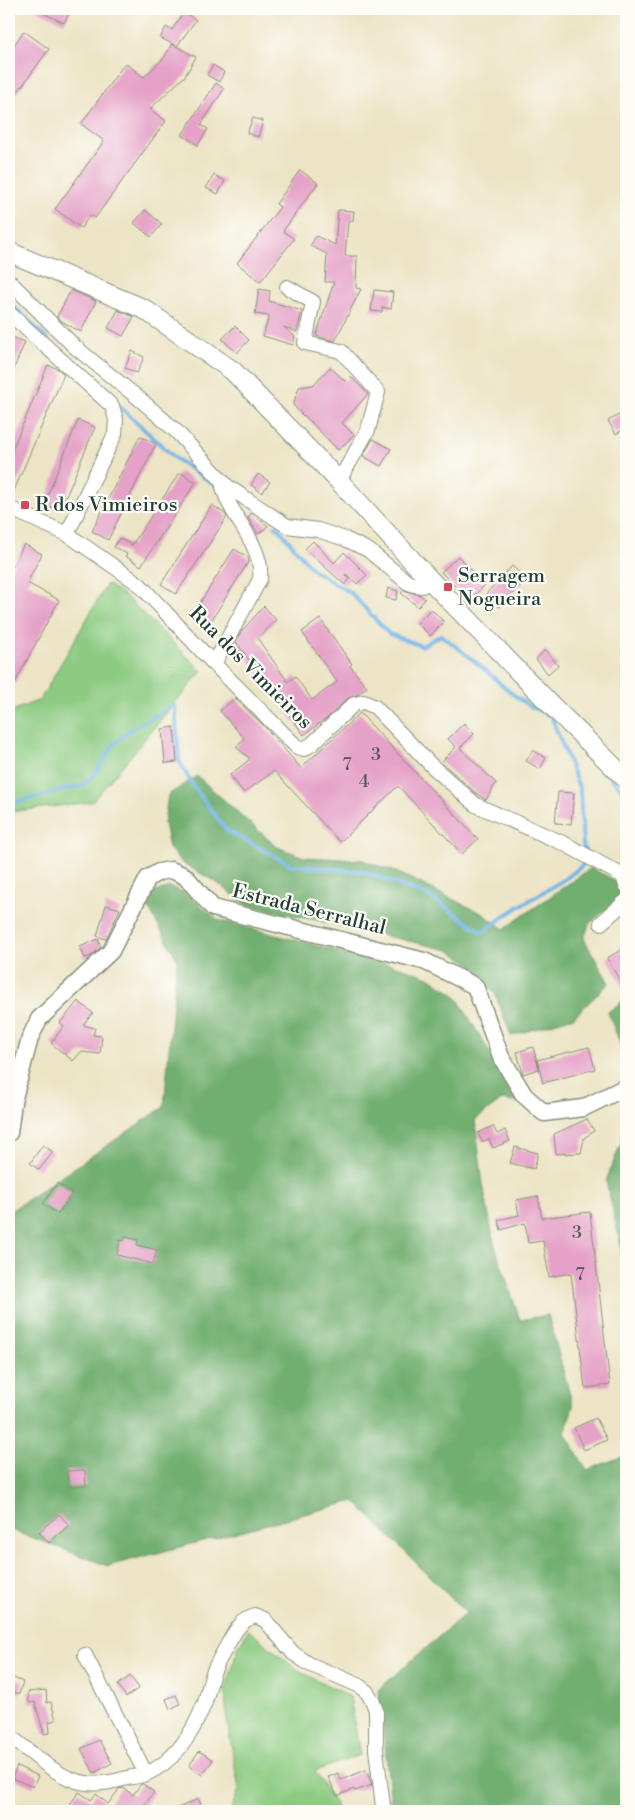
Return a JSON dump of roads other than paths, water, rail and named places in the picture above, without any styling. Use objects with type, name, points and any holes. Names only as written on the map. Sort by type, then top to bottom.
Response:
[{"type":"main road","points":[[9,252],[144,308],[233,371],[555,709],[626,779]]},
{"type":"street","points":[[9,281],[75,347],[176,431],[223,488],[241,522],[261,570],[260,578],[214,664]]},
{"type":"street","points":[[287,287],[313,302],[305,343],[341,351],[378,392],[368,430],[339,481]]},
{"type":"street","points":[[9,313],[112,406],[116,419],[115,434],[67,534]]},
{"type":"street","points":[[223,488],[286,526],[318,530],[345,539],[368,550],[407,582],[422,586],[429,578]]},
{"type":"street","name":"Rua dos Vimieiros","points":[[9,508],[67,534],[139,584],[214,664],[297,747],[304,749],[312,744],[354,704],[364,702],[375,707],[432,766],[476,805],[565,844],[623,876],[626,885]]},
{"type":"street","name":"Estrada Serralhal","points":[[9,1133],[13,1102],[30,1038],[40,1019],[111,952],[148,878],[159,872],[171,870],[185,876],[213,908],[424,961],[475,986],[501,1057],[524,1095],[544,1113],[584,1108],[626,1087]]},
{"type":"street","points":[[601,923],[626,901]]},
{"type":"street","points":[[9,1736],[62,1775],[84,1783],[100,1784],[146,1774],[161,1765],[188,1738],[197,1723],[213,1673],[221,1656],[242,1621],[255,1616],[265,1620],[294,1653],[310,1664],[358,1685],[367,1692],[376,1710],[376,1750],[385,1811]]},
{"type":"street","points":[[85,1655],[146,1774]]},
{"type":"waterway","points":[[9,302],[48,340]]},
{"type":"waterway","points":[[117,404],[176,459],[220,488]]},
{"type":"waterway","points":[[275,526],[313,570],[351,593],[389,634],[422,646],[441,635],[515,696],[550,715]]},
{"type":"waterway","points":[[9,804],[83,785],[95,774],[114,744],[134,727],[175,705],[179,761],[193,786],[227,831],[292,865],[365,872],[427,895],[482,932],[564,879],[588,860]]},
{"type":"waterway","points":[[551,716],[580,790],[583,846],[585,850]]},
{"type":"waterway","points":[[583,749],[626,794]]},
{"type":"place","name":"R dos Vimieiros","points":[[25,505]]},
{"type":"place","name":"Serragem Nogueira","points":[[448,587]]}]
